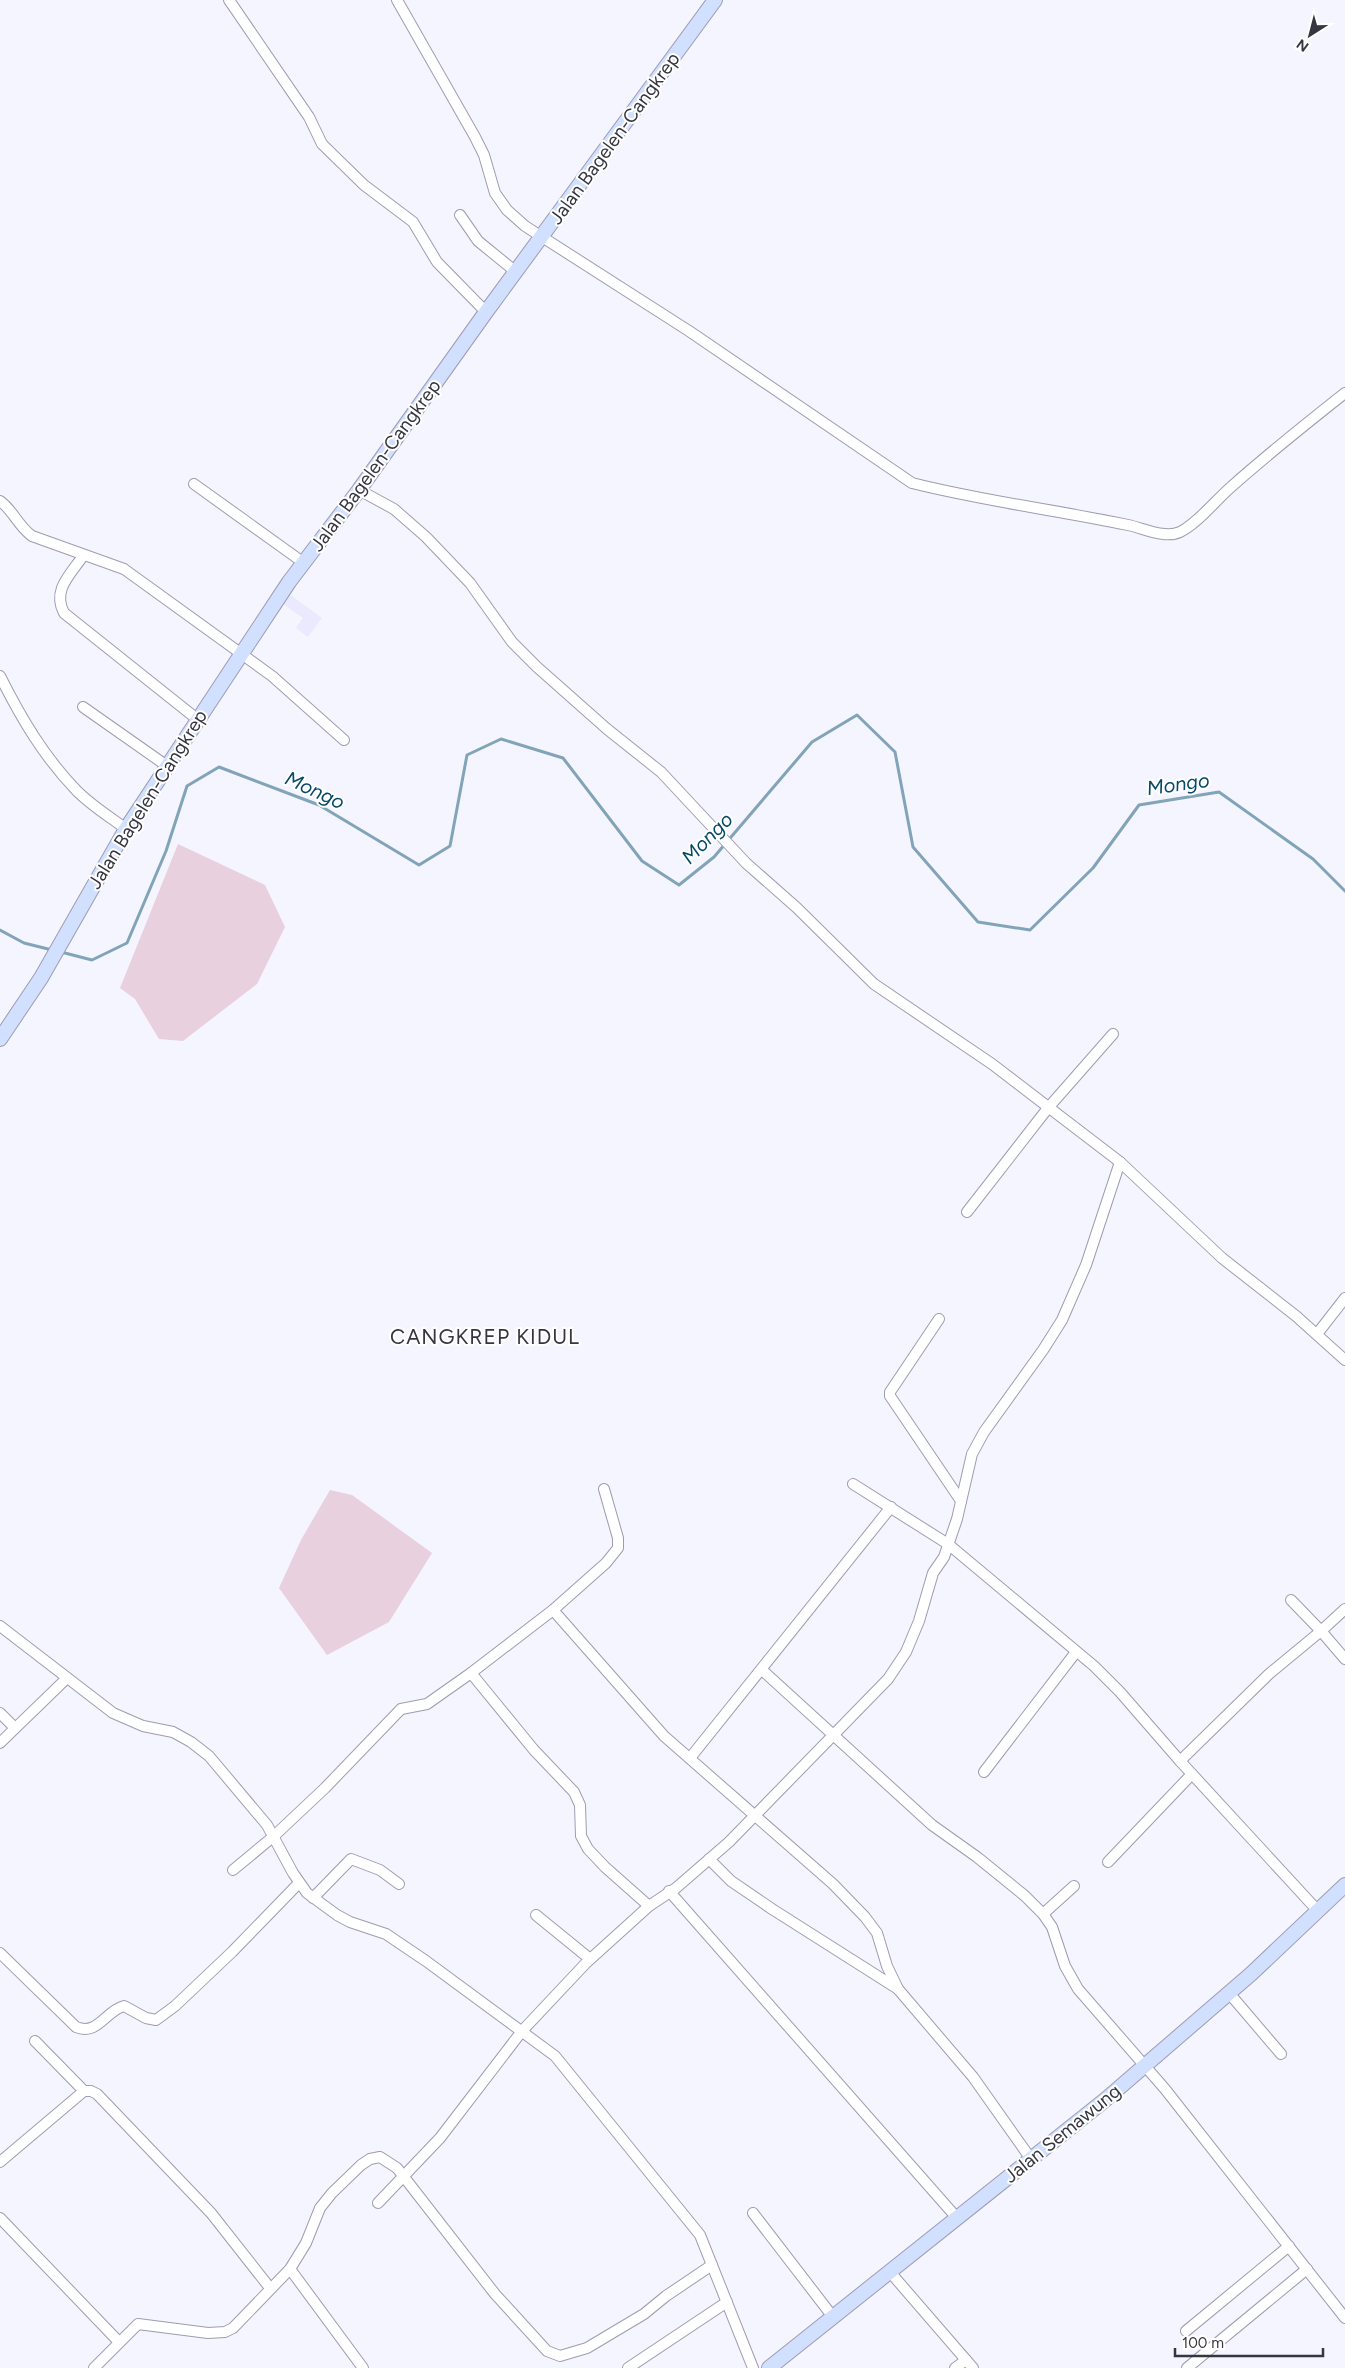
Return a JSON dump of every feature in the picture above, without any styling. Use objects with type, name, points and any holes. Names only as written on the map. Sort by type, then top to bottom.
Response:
[{"type":"main road","name":"Jalan Bagelen-Cangkrep","points":[[0,1039],[41,978],[126,829],[241,653],[486,312],[715,0]]},
{"type":"main road","name":"Jalan Semawung","points":[[774,2366],[1144,2066],[1229,1993],[1345,1886]]},
{"type":"street","points":[[229,0],[309,117],[322,144],[364,185],[413,222],[437,262],[486,312]]},
{"type":"street","points":[[396,0],[475,137],[500,202],[525,226],[689,331],[912,483],[948,492],[1105,520],[1162,534],[1178,533],[1191,525],[1231,486],[1345,392]]},
{"type":"street","points":[[460,215],[478,241],[516,272]]},
{"type":"street","points":[[194,484],[304,563]]},
{"type":"street","points":[[359,490],[394,509],[426,537],[470,583],[512,642],[537,667],[601,724],[661,772],[746,863],[797,908],[874,984],[992,1064],[1120,1162],[1222,1258],[1316,1334],[1345,1360]]},
{"type":"street","points":[[0,500],[11,512],[22,529],[32,536],[83,556],[111,563],[124,569],[272,676],[344,740]]},
{"type":"street","points":[[83,556],[60,591],[59,603],[64,613],[197,719]]},
{"type":"street","points":[[0,676],[23,721],[51,762],[89,802],[126,829]]},
{"type":"street","points":[[83,707],[167,766]]},
{"type":"street","points":[[967,1212],[1048,1108],[1113,1034]]},
{"type":"street","points":[[378,2203],[440,2138],[522,2031],[590,1959],[649,1906],[688,1878],[754,1817],[888,1679],[906,1652],[919,1621],[934,1573],[944,1557],[961,1501],[972,1454],[978,1441],[1043,1350],[1062,1320],[1086,1265],[1120,1162]]},
{"type":"street","points":[[1316,1334],[1345,1298]]},
{"type":"street","points":[[939,1319],[890,1396],[961,1501]]},
{"type":"street","points":[[853,1484],[948,1544],[1076,1652],[1120,1692],[1180,1761],[1318,1911]]},
{"type":"street","points":[[233,1870],[274,1836],[325,1788],[400,1709],[427,1704],[552,1610],[606,1564],[618,1548],[618,1538],[604,1489]]},
{"type":"street","points":[[690,1758],[891,1507]]},
{"type":"street","points":[[1291,1600],[1345,1658]]},
{"type":"street","points":[[1180,1761],[1269,1674],[1345,1609]]},
{"type":"street","points":[[552,1610],[664,1736],[754,1817],[833,1884],[865,1917],[877,1933],[887,1966],[898,1989],[973,2077],[1031,2159]]},
{"type":"street","points":[[0,1626],[113,1713],[143,1726],[173,1732],[191,1742],[209,1756],[274,1836],[299,1883],[313,1898],[350,1922],[386,1934],[449,1977],[555,2056],[621,2135],[700,2235],[753,2368]]},
{"type":"street","points":[[984,1772],[1076,1652]]},
{"type":"street","points":[[762,1670],[932,1825],[984,1862],[1025,1896],[1043,1914],[1052,1927],[1064,1966],[1073,1982],[1165,2089],[1345,2318]]},
{"type":"street","points":[[471,1672],[534,1750],[574,1792],[580,1805],[581,1836],[588,1849],[605,1867],[649,1906]]},
{"type":"street","points":[[0,1743],[14,1727],[67,1678]]},
{"type":"street","points":[[0,1713],[14,1727]]},
{"type":"street","points":[[1108,1862],[1192,1774]]},
{"type":"street","points":[[313,1898],[351,1858],[380,1870],[399,1884]]},
{"type":"street","points":[[708,1859],[732,1881],[772,1909],[898,1989]]},
{"type":"street","points":[[0,1953],[76,2027],[82,2030],[93,2028],[116,2009],[124,2006],[146,2018],[156,2020],[175,2006],[299,1883]]},
{"type":"street","points":[[1043,1914],[1074,1886]]},
{"type":"street","points":[[669,1891],[957,2218]]},
{"type":"street","points":[[536,1915],[590,1959]]},
{"type":"street","points":[[1229,1993],[1281,2054]]},
{"type":"street","points":[[35,2041],[84,2092]]},
{"type":"street","points":[[0,2162],[84,2092],[91,2091],[97,2094],[211,2213],[270,2288]]},
{"type":"street","points":[[0,2152],[13,2151]]},
{"type":"street","points":[[94,2368],[138,2324],[208,2333],[225,2332],[238,2325],[270,2288],[290,2269],[306,2243],[320,2208],[361,2165],[370,2159],[380,2157],[391,2163],[404,2176],[495,2294],[547,2351],[554,2355],[560,2356],[587,2348],[624,2328],[712,2265]]},
{"type":"street","points":[[753,2213],[833,2317]]},
{"type":"street","points":[[0,2218],[119,2342]]},
{"type":"street","points":[[1186,2331],[1290,2246]]},
{"type":"street","points":[[290,2269],[363,2368]]},
{"type":"street","points":[[1187,2368],[1307,2269]]},
{"type":"street","points":[[890,2272],[969,2364],[955,2368]]},
{"type":"street","points":[[628,2368],[726,2302]]},
{"type":"shaded area","points":[[289,594],[322,618],[308,637],[296,628],[303,618],[283,604]]},
{"type":"shaded area","points":[[178,844],[265,885],[285,927],[257,984],[183,1041],[159,1039],[135,999],[120,988]]},
{"type":"shaded area","points":[[330,1490],[352,1495],[432,1553],[389,1622],[327,1655],[279,1588],[301,1540]]},
{"type":"waterway","name":"Mongo","points":[[61,952],[92,960],[127,943],[166,851],[187,786],[219,767],[319,805],[419,865],[450,846],[467,755],[501,739],[563,758],[642,861],[679,885],[714,857],[812,742],[857,715],[895,752],[913,847],[978,922],[1030,930],[1093,868],[1139,805],[1219,792],[1313,859],[1345,891]]},
{"type":"waterway","name":"Mongo","points":[[0,930],[24,943],[52,950]]},
{"type":"district","name":"CANGKREP KIDUL","points":[[485,1337]]}]
